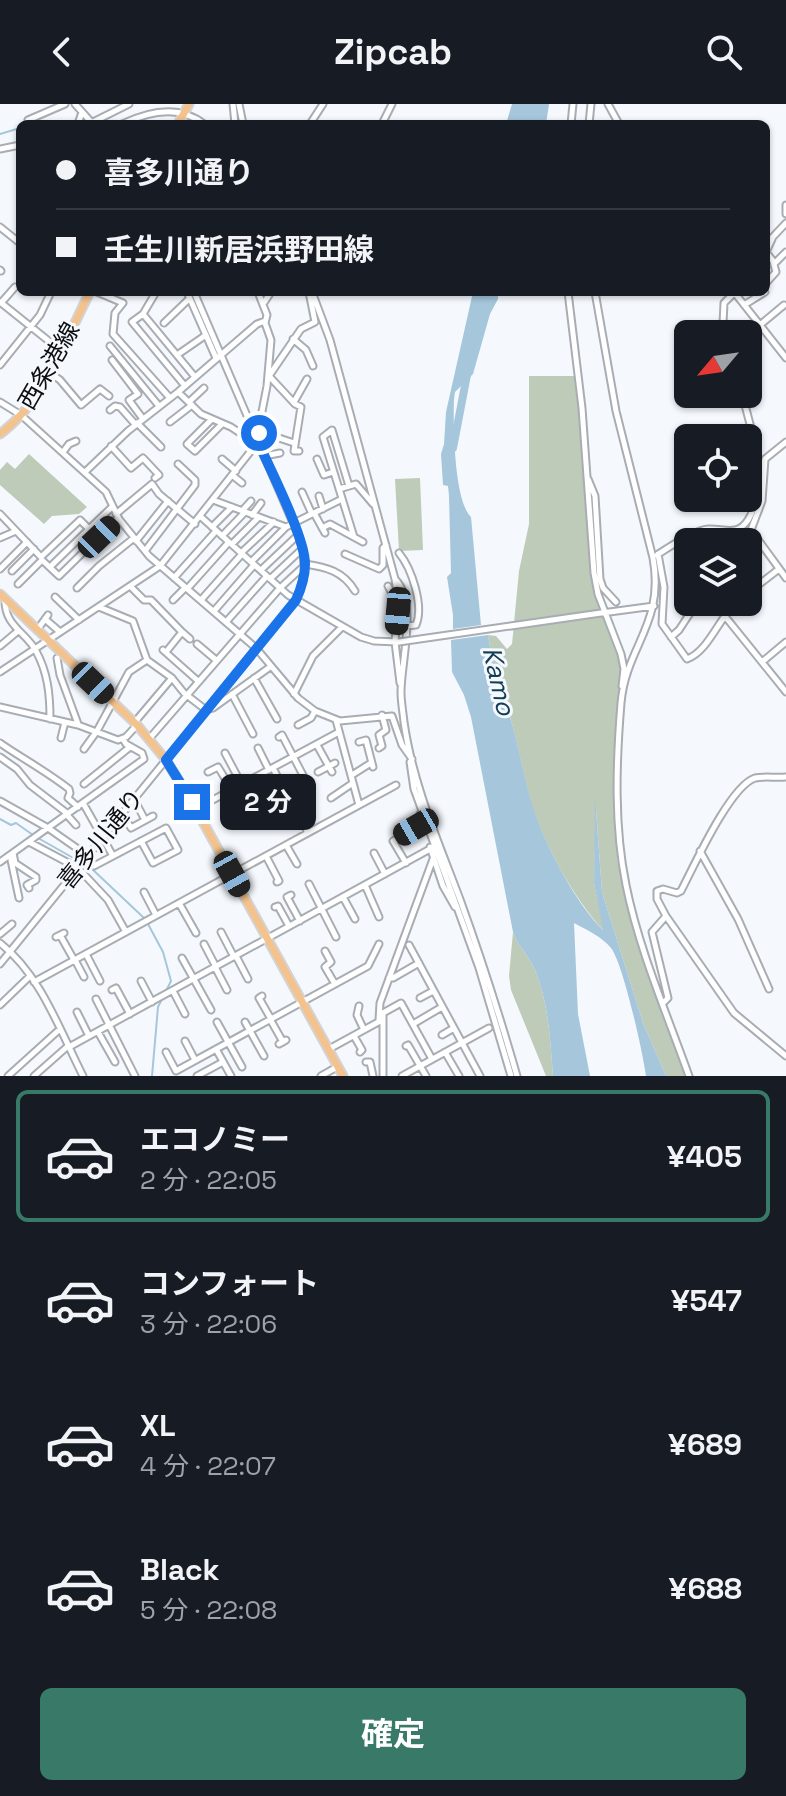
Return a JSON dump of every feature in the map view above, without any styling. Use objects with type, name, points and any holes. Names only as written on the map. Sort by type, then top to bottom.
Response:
[{"type":"main road","name":"西条港線","points":[[0,434],[21,415],[49,372],[88,296]]},
{"type":"main road","points":[[3,596],[135,724],[166,760],[343,1076]]},
{"type":"street","points":[[28,120],[65,104]]},
{"type":"street","points":[[75,104],[89,120]]},
{"type":"street","points":[[99,120],[129,104]]},
{"type":"street","points":[[236,104],[241,120]]},
{"type":"street","points":[[133,120],[158,111],[187,108]]},
{"type":"street","points":[[79,120],[81,115]]},
{"type":"street","points":[[236,120],[238,115]]},
{"type":"street","points":[[786,205],[786,214]]},
{"type":"street","points":[[770,241],[786,226]]},
{"type":"street","points":[[0,227],[16,240]]},
{"type":"street","points":[[770,245],[774,238]]},
{"type":"street","points":[[774,264],[786,252]]},
{"type":"street","points":[[770,258],[776,272],[770,282]]},
{"type":"street","points":[[15,287],[0,302],[60,350]]},
{"type":"street","points":[[0,365],[31,326],[49,296]]},
{"type":"street","points":[[106,296],[123,303],[115,313],[113,334],[170,398]]},
{"type":"street","points":[[154,296],[143,314],[132,322],[185,386]]},
{"type":"street","points":[[164,323],[187,296]]},
{"type":"street","points":[[177,355],[209,334],[189,296]]},
{"type":"street","name":"喜多川通り","points":[[0,964],[296,600],[305,565],[303,548],[290,525],[195,296]]},
{"type":"street","points":[[0,672],[160,566],[257,442],[269,376],[271,340],[260,296]]},
{"type":"street","points":[[263,304],[268,296]]},
{"type":"street","points":[[311,296],[315,322],[330,340]]},
{"type":"street","points":[[312,296],[330,340],[395,579],[401,692],[412,781],[514,1076]]},
{"type":"street","points":[[568,296],[588,479],[594,573],[598,594],[624,669],[617,760],[620,851],[632,910],[689,1076]]},
{"type":"street","points":[[596,296],[616,411],[664,587],[662,624],[690,659],[723,616]]},
{"type":"street","points":[[723,320],[724,303],[731,296]]},
{"type":"street","points":[[738,296],[756,320]]},
{"type":"street","points":[[744,305],[756,296]]},
{"type":"street","points":[[762,323],[784,305]]},
{"type":"street","points":[[143,314],[195,377]]},
{"type":"street","points":[[85,472],[138,422],[254,326],[265,321]]},
{"type":"street","points":[[269,376],[301,329],[315,322]]},
{"type":"street","points":[[762,327],[785,354]]},
{"type":"street","points":[[293,339],[306,350],[313,366]]},
{"type":"street","points":[[110,346],[159,406]]},
{"type":"street","points":[[112,360],[138,394],[129,400],[138,422]]},
{"type":"street","points":[[49,372],[81,405],[100,389],[109,396]]},
{"type":"street","points":[[269,376],[301,407],[294,443],[294,451],[299,451]]},
{"type":"street","points":[[294,402],[307,379]]},
{"type":"street","points":[[170,422],[204,388]]},
{"type":"street","points":[[178,392],[201,414],[257,442],[279,438],[294,443]]},
{"type":"street","points":[[0,402],[21,415],[106,492],[117,516],[145,551],[256,648],[294,694],[315,711],[336,720],[382,715],[394,718],[485,969],[514,1076]]},
{"type":"street","points":[[110,410],[120,407],[161,447]]},
{"type":"street","points":[[212,419],[187,444],[195,451],[222,424]]},
{"type":"street","points":[[349,486],[332,430],[323,437],[354,537]]},
{"type":"street","points":[[63,452],[76,441]]},
{"type":"street","points":[[762,465],[765,459],[786,442]]},
{"type":"street","points":[[111,446],[131,468],[142,457],[159,475],[155,478]]},
{"type":"street","points":[[264,456],[280,453]]},
{"type":"street","points":[[222,459],[242,483]]},
{"type":"street","points":[[317,459],[324,475],[334,472]]},
{"type":"street","points":[[765,459],[762,501],[751,530],[786,578]]},
{"type":"street","points":[[145,551],[196,482],[178,464]]},
{"type":"street","points":[[588,479],[595,496],[600,579],[603,588],[616,602]]},
{"type":"street","points":[[0,514],[59,576],[152,484],[195,524]]},
{"type":"street","points":[[339,489],[359,486],[374,505]]},
{"type":"street","points":[[302,492],[324,530],[330,524],[363,542]]},
{"type":"street","points":[[319,496],[323,509]]},
{"type":"street","points":[[214,611],[253,563],[290,525],[342,499]]},
{"type":"street","points":[[213,500],[290,525]]},
{"type":"street","points":[[77,588],[99,566],[135,540],[168,501]]},
{"type":"street","points":[[222,536],[251,501]]},
{"type":"street","points":[[179,606],[172,599],[256,516],[261,503]]},
{"type":"street","points":[[50,567],[112,507]]},
{"type":"street","points":[[174,578],[232,507]]},
{"type":"street","points":[[655,556],[705,529],[727,532],[740,528],[751,512]]},
{"type":"street","points":[[200,516],[296,600],[342,627],[374,641],[397,642],[654,606]]},
{"type":"street","points":[[18,584],[80,520],[89,529]]},
{"type":"street","points":[[201,600],[274,522]]},
{"type":"street","points":[[0,538],[16,531]]},
{"type":"street","points":[[261,570],[298,535]]},
{"type":"street","points":[[0,569],[27,542]]},
{"type":"street","points":[[345,554],[379,569],[383,565],[383,548],[386,545]]},
{"type":"street","points":[[226,622],[268,578],[303,548]]},
{"type":"street","points":[[12,571],[34,549]]},
{"type":"street","points":[[399,553],[412,581],[418,619],[416,625],[406,626]]},
{"type":"street","points":[[622,695],[654,606],[655,556]]},
{"type":"street","points":[[149,739],[280,588],[305,565],[330,568],[355,591]]},
{"type":"street","points":[[762,582],[779,569]]},
{"type":"street","points":[[395,579],[403,591],[406,626],[401,692]]},
{"type":"street","points":[[130,586],[144,600],[151,600],[190,639]]},
{"type":"street","points":[[388,586],[398,605]]},
{"type":"street","points":[[3,596],[7,614],[35,649],[47,678],[50,719]]},
{"type":"street","points":[[59,598],[79,620]]},
{"type":"street","points":[[390,623],[390,617],[398,605]]},
{"type":"street","points":[[99,607],[133,621],[147,660],[172,678],[186,695],[206,710],[270,667]]},
{"type":"street","points":[[671,637],[688,616]]},
{"type":"street","points":[[726,616],[786,692]]},
{"type":"street","points":[[37,630],[46,617],[60,632]]},
{"type":"street","points":[[294,694],[313,656],[342,627]]},
{"type":"street","points":[[0,646],[18,631]]},
{"type":"street","points":[[182,632],[164,651],[198,681]]},
{"type":"street","points":[[762,662],[786,642]]},
{"type":"street","points":[[197,644],[216,660]]},
{"type":"street","points":[[10,652],[17,661]]},
{"type":"street","points":[[57,658],[78,725]]},
{"type":"street","points":[[84,749],[129,672],[147,660]]},
{"type":"street","points":[[123,739],[172,678]]},
{"type":"street","points":[[254,678],[277,719]]},
{"type":"street","points":[[156,683],[163,688]]},
{"type":"street","points":[[232,694],[254,734]]},
{"type":"street","points":[[0,709],[78,725],[123,739],[142,753],[144,759],[0,862]]},
{"type":"street","points":[[298,725],[311,718],[315,711]]},
{"type":"street","points":[[379,748],[382,746],[379,735],[386,730],[382,715]]},
{"type":"street","points":[[336,720],[359,805]]},
{"type":"street","points":[[61,738],[65,722]]},
{"type":"street","points":[[196,809],[339,732]]},
{"type":"street","points":[[279,737],[282,735],[306,781]]},
{"type":"street","points":[[352,775],[372,765],[366,740],[359,742]]},
{"type":"street","points":[[0,743],[28,762],[38,765],[69,789],[68,798],[80,805],[113,856]]},
{"type":"street","points":[[317,744],[332,767],[318,772]]},
{"type":"street","points":[[84,784],[130,746]]},
{"type":"street","points":[[258,748],[285,791]]},
{"type":"street","points":[[225,753],[242,785]]},
{"type":"street","points":[[0,757],[76,825]]},
{"type":"street","points":[[208,772],[218,767],[232,790]]},
{"type":"street","points":[[786,777],[753,779],[743,785],[732,797],[700,851],[681,891],[657,891],[657,899],[666,916],[734,1013],[786,1056]]},
{"type":"street","points":[[252,780],[263,800],[261,802]]},
{"type":"street","points":[[272,785],[280,781]]},
{"type":"street","points":[[331,798],[354,783]]},
{"type":"street","points":[[0,1005],[32,979],[86,954],[396,785]]},
{"type":"street","points":[[134,799],[145,820]]},
{"type":"street","points":[[0,801],[48,828],[88,856]]},
{"type":"street","points":[[295,808],[308,833]]},
{"type":"street","points":[[406,863],[393,841],[420,825],[421,809]]},
{"type":"street","points":[[122,813],[131,828],[153,816]]},
{"type":"street","points":[[94,866],[141,841],[166,828],[178,850],[153,863],[141,841]]},
{"type":"street","points":[[428,829],[433,859],[448,898],[458,911]]},
{"type":"street","points":[[29,842],[78,868],[108,900],[126,932]]},
{"type":"street","points":[[286,845],[297,864]]},
{"type":"street","points":[[34,1076],[68,1046],[430,849]]},
{"type":"street","points":[[700,851],[738,919],[769,989]]},
{"type":"street","points":[[374,853],[385,874]]},
{"type":"street","points":[[11,854],[15,863],[36,877],[27,885],[29,888]]},
{"type":"street","points":[[11,854],[19,898]]},
{"type":"street","points":[[266,856],[277,882]]},
{"type":"street","points":[[383,1076],[380,1003],[433,859]]},
{"type":"street","points":[[309,884],[336,937]]},
{"type":"street","points":[[365,885],[379,917]]},
{"type":"street","points":[[144,892],[156,915]]},
{"type":"street","points":[[291,895],[287,897],[300,921]]},
{"type":"street","points":[[343,897],[355,919]]},
{"type":"street","points":[[179,903],[196,933]]},
{"type":"street","points":[[275,907],[278,906],[289,927]]},
{"type":"street","points":[[663,1003],[668,998],[652,932],[666,916]]},
{"type":"street","points":[[0,934],[12,924]]},
{"type":"street","points":[[221,932],[248,979]]},
{"type":"street","points":[[60,935],[84,977]]},
{"type":"street","points":[[0,943],[20,959],[83,1076]]},
{"type":"street","points":[[204,944],[227,990]]},
{"type":"street","points":[[166,1052],[176,1071],[368,966],[379,944]]},
{"type":"street","points":[[409,945],[480,1076]]},
{"type":"street","points":[[325,951],[331,962],[325,967],[335,984]]},
{"type":"street","points":[[86,954],[100,981]]},
{"type":"street","points":[[182,958],[211,1010]]},
{"type":"street","points":[[390,978],[419,963]]},
{"type":"street","points":[[141,981],[152,1002]]},
{"type":"street","points":[[112,990],[116,988],[130,1014]]},
{"type":"street","points":[[173,991],[185,1014]]},
{"type":"street","points":[[420,998],[434,991]]},
{"type":"street","points":[[262,996],[259,998],[283,1042]]},
{"type":"street","points":[[96,999],[135,1076]]},
{"type":"street","points":[[329,1049],[381,1020],[383,1013],[401,1003],[432,1059]]},
{"type":"street","points":[[359,1006],[357,1015],[364,1030]]},
{"type":"street","points":[[413,1024],[442,1007]]},
{"type":"street","points":[[77,1012],[89,1036]]},
{"type":"street","points":[[217,1022],[242,1067]]},
{"type":"street","points":[[245,1022],[264,1056]]},
{"type":"street","points":[[442,1035],[454,1028]]},
{"type":"street","points":[[402,1076],[489,1028]]},
{"type":"street","points":[[8,1076],[60,1029]]},
{"type":"street","points":[[98,1032],[115,1062]]},
{"type":"street","points":[[354,1036],[362,1050],[360,1052]]},
{"type":"street","points":[[185,1041],[195,1060]]},
{"type":"street","points":[[406,1046],[426,1076]]},
{"type":"street","points":[[216,1049],[230,1076]]},
{"type":"street","points":[[445,1052],[459,1076]]},
{"type":"street","points":[[197,1076],[223,1062]]},
{"type":"street","points":[[366,1062],[370,1062],[373,1076]]},
{"type":"street","points":[[321,1076],[338,1066]]},
{"type":"green space","points":[[529,376],[575,376],[586,471],[592,574],[622,670],[614,754],[613,804],[618,864],[638,944],[685,1076],[666,1076],[643,1023],[602,892],[596,810],[594,883],[604,931],[572,889],[539,823],[493,658],[488,635],[496,636],[507,649],[512,644],[519,571],[529,524]]},
{"type":"green space","points":[[29,454],[87,507],[79,514],[52,516],[44,524],[0,485],[0,470],[7,462],[15,469]]},
{"type":"green space","points":[[420,478],[423,550],[399,551],[395,479]]},
{"type":"green space","points":[[513,932],[535,970],[543,996],[553,1076],[546,1076],[511,990],[509,976]]},
{"type":"water","points":[[512,104],[549,104],[547,120],[507,120]]},
{"type":"water","points":[[472,296],[498,296],[473,374],[455,392],[454,399],[458,479],[465,508],[471,517],[481,625],[453,629],[447,577],[451,573],[449,496],[448,486],[443,485],[441,454],[446,412]]},
{"type":"water","points":[[488,635],[538,822],[572,889],[603,930],[594,883],[595,796],[602,892],[643,1023],[666,1076],[646,1076],[627,989],[611,948],[574,923],[578,1014],[590,1076],[553,1076],[543,996],[535,970],[513,932],[471,717],[452,672],[451,640]]},
{"type":"waterway","points":[[0,134],[16,129]]},
{"type":"waterway","name":"Kamo","points":[[453,448],[467,375]]},
{"type":"waterway","points":[[0,819],[11,825],[16,823],[33,835]]},
{"type":"waterway","points":[[38,838],[91,868],[144,918]]},
{"type":"waterway","points":[[148,924],[163,952],[171,981],[166,991]]},
{"type":"waterway","points":[[152,1076],[158,1007],[163,997]]},
{"type":"route","points":[[192,802],[166,760],[296,600],[301,589],[305,564],[299,537],[258,442],[259,433]]}]
